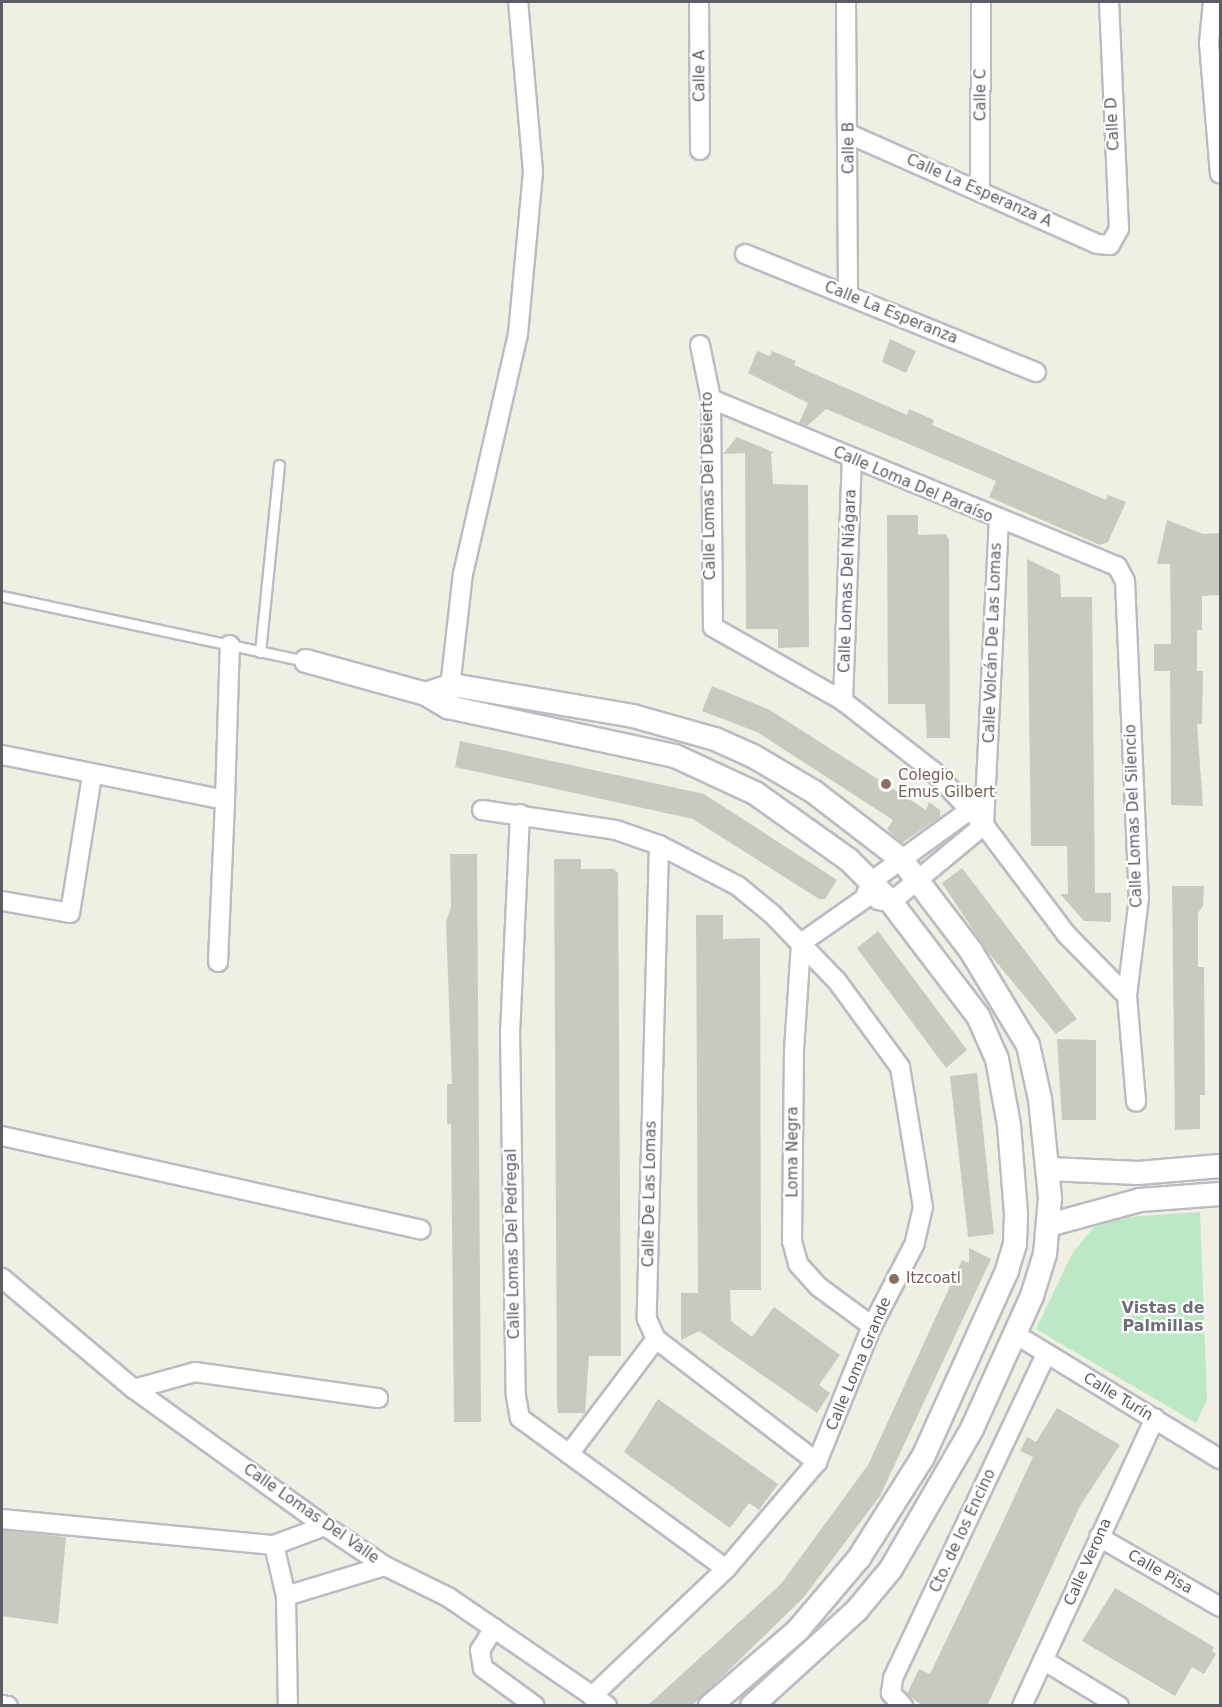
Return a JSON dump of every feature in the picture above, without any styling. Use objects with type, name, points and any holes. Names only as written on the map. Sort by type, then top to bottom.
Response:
[{"type":"street","points":[[448,707],[463,574],[519,323],[533,172],[519,2]]},
{"type":"street","name":"Calle A","points":[[699,2],[700,150]]},
{"type":"street","name":"Calle B","points":[[846,2],[849,134],[848,295]]},
{"type":"street","name":"Calle C","points":[[980,189],[981,2]]},
{"type":"street","name":"Calle D","points":[[1109,2],[1119,229],[1110,245]]},
{"type":"street","points":[[1213,2],[1209,43],[1221,174]]},
{"type":"street","name":"Calle La Esperanza A","points":[[849,134],[980,189],[1097,244],[1110,245]]},
{"type":"street","name":"Calle La Esperanza","points":[[745,254],[1036,372]]},
{"type":"street","name":"Calle Lomas Del Desierto","points":[[700,345],[711,399],[713,627],[843,701]]},
{"type":"street","name":"Calle Loma Del Paraíso","points":[[711,399],[999,521],[1117,567]]},
{"type":"street","name":"Calle Lomas Del Niágara","points":[[843,701],[852,460]]},
{"type":"street","name":"Calle Volcán De Las Lomas","points":[[984,825],[988,800],[999,521]]},
{"type":"street","name":"Calle Lomas Del Silencio","points":[[1117,567],[1125,581],[1139,898],[1127,996],[1136,1102]]},
{"type":"street","points":[[218,962],[230,645]]},
{"type":"street","points":[[306,661],[426,693],[448,707],[675,756],[709,768],[774,806],[868,890],[891,902],[978,1016],[997,1059],[1009,1125],[1015,1244],[923,1457],[859,1557],[798,1630],[710,1706]]},
{"type":"street","points":[[426,693],[452,685],[633,716],[716,739],[814,792],[901,859],[971,951],[1028,1045],[1049,1169],[1049,1225],[1045,1254],[1015,1334],[944,1482],[891,1569],[857,1610],[752,1706]]},
{"type":"street","points":[[843,701],[933,771],[984,825],[1066,934],[1127,996]]},
{"type":"street","points":[[2,755],[92,776],[225,800]]},
{"type":"street","points":[[2,901],[70,913],[92,776]]},
{"type":"street","points":[[801,943],[868,890],[901,859],[968,808],[988,800]]},
{"type":"street","name":"Calle Loma Grande","points":[[482,810],[616,830],[659,845],[738,886],[801,943],[876,1032],[900,1067],[908,1095],[923,1207],[915,1243],[872,1326],[817,1462],[726,1569],[600,1700]]},
{"type":"street","name":"Calle Lomas Del Pedregal","points":[[520,814],[510,1032],[516,1396],[520,1418],[726,1569]]},
{"type":"street","points":[[891,902],[984,825]]},
{"type":"street","name":"Calle De Las Lomas","points":[[656,1339],[647,1319],[659,845]]},
{"type":"street","name":"Loma Negra","points":[[801,943],[794,1050],[792,1241],[798,1264],[819,1287],[872,1326]]},
{"type":"street","points":[[2,1136],[421,1230]]},
{"type":"street","points":[[1049,1169],[1137,1173],[1221,1166]]},
{"type":"street","points":[[1049,1225],[1140,1200],[1221,1194]]},
{"type":"street","name":"Calle Lomas Del Valle","points":[[2,1278],[134,1389],[325,1526],[385,1566],[494,1628]]},
{"type":"street","name":"Calle Turín","points":[[1015,1334],[1221,1459]]},
{"type":"street","points":[[569,1454],[656,1339],[817,1462]]},
{"type":"street","name":"Cto. de los Encino","points":[[903,1706],[891,1693],[893,1678],[1046,1354]]},
{"type":"street","points":[[134,1389],[195,1372],[378,1398]]},
{"type":"street","name":"Calle Verona","points":[[1022,1706],[1155,1418]]},
{"type":"street","points":[[2,1519],[274,1545],[325,1526]]},
{"type":"street","name":"Calle Pisa","points":[[1099,1537],[1221,1607]]},
{"type":"street","points":[[274,1545],[286,1596],[288,1706]]},
{"type":"street","points":[[286,1596],[385,1566]]},
{"type":"street","points":[[535,1706],[483,1668],[480,1650],[494,1628],[600,1700]]},
{"type":"street","points":[[1044,1660],[1119,1706]]},
{"type":"street","points":[[2,1705],[8,1706]]},
{"type":"lane","points":[[260,652],[279,465]]},
{"type":"lane","points":[[2,596],[306,661]]},
{"type":"green space","points":[[1200,1212],[1207,1400],[1196,1423],[1036,1329],[1073,1252],[1094,1227],[1127,1217]]},
{"type":"building","points":[[890,339],[916,351],[906,373],[882,362]]},
{"type":"building","points":[[757,351],[770,356],[772,351],[796,361],[794,365],[907,415],[909,409],[934,420],[932,425],[1106,500],[1108,495],[1126,502],[1108,542],[1100,545],[989,497],[996,481],[826,409],[807,426],[799,423],[808,403],[748,373]]},
{"type":"building","points":[[737,437],[775,453],[771,453],[773,484],[808,485],[809,647],[778,648],[778,629],[746,629],[745,453],[723,454]]},
{"type":"building","points":[[887,515],[918,515],[918,535],[946,534],[949,540],[950,738],[927,738],[925,704],[888,704]]},
{"type":"building","points":[[1167,520],[1203,534],[1221,533],[1221,595],[1202,596],[1202,630],[1197,630],[1197,671],[1203,671],[1202,724],[1197,724],[1203,806],[1171,805],[1170,671],[1154,671],[1154,644],[1171,644],[1170,564],[1157,564]]},
{"type":"building","points":[[1027,559],[1060,575],[1061,597],[1092,597],[1095,893],[1111,893],[1111,922],[1084,921],[1060,894],[1068,894],[1067,846],[1031,846]]},
{"type":"building","points":[[712,686],[770,710],[926,810],[929,802],[940,810],[940,817],[902,843],[887,829],[893,820],[757,732],[702,711]]},
{"type":"building","points":[[460,741],[704,794],[837,880],[825,899],[819,899],[693,819],[455,767]]},
{"type":"building","points":[[450,854],[477,854],[481,1422],[454,1422],[451,1124],[447,1124],[447,1084],[452,1084],[446,922],[451,907]]},
{"type":"building","points":[[554,859],[581,859],[581,869],[614,869],[618,873],[621,1356],[589,1356],[585,1413],[558,1413],[557,1403]]},
{"type":"building","points":[[962,868],[1077,1019],[1056,1034],[987,951],[942,883]]},
{"type":"building","points":[[1172,886],[1204,886],[1203,906],[1198,913],[1198,967],[1204,967],[1205,1095],[1200,1095],[1200,1129],[1175,1130]]},
{"type":"building","points":[[696,915],[723,915],[723,939],[760,938],[761,1290],[730,1290],[731,1321],[752,1337],[774,1307],[840,1355],[819,1385],[830,1393],[817,1413],[699,1331],[681,1340],[681,1293],[698,1293]]},
{"type":"building","points":[[878,931],[967,1050],[946,1068],[857,948]]},
{"type":"building","points":[[1057,1039],[1096,1040],[1096,1120],[1062,1120]]},
{"type":"building","points":[[977,1073],[994,1234],[968,1237],[950,1076]]},
{"type":"building","points":[[969,1248],[991,1259],[880,1496],[804,1597],[692,1706],[647,1706],[781,1584],[868,1465],[962,1260],[969,1263]]},
{"type":"building","points":[[658,1399],[778,1484],[759,1510],[749,1503],[730,1528],[624,1452]]},
{"type":"building","points":[[1057,1408],[1120,1445],[1080,1506],[987,1706],[923,1706],[907,1694],[919,1669],[930,1674],[999,1530],[1033,1457],[1020,1451],[1027,1437],[1036,1442]]},
{"type":"building","points":[[3,1530],[66,1537],[58,1624],[2,1616]]},
{"type":"building","points":[[1115,1588],[1214,1647],[1212,1651],[1216,1654],[1204,1674],[1192,1667],[1175,1696],[1082,1641]]},
{"type":"place","name":"Colegio Emus Gilbert","points":[[886,784]]},
{"type":"place","name":"Itzcoatl","points":[[894,1279]]},
{"type":"district","name":"Vistas de Palmillas","points":[[1163,1317]]}]
